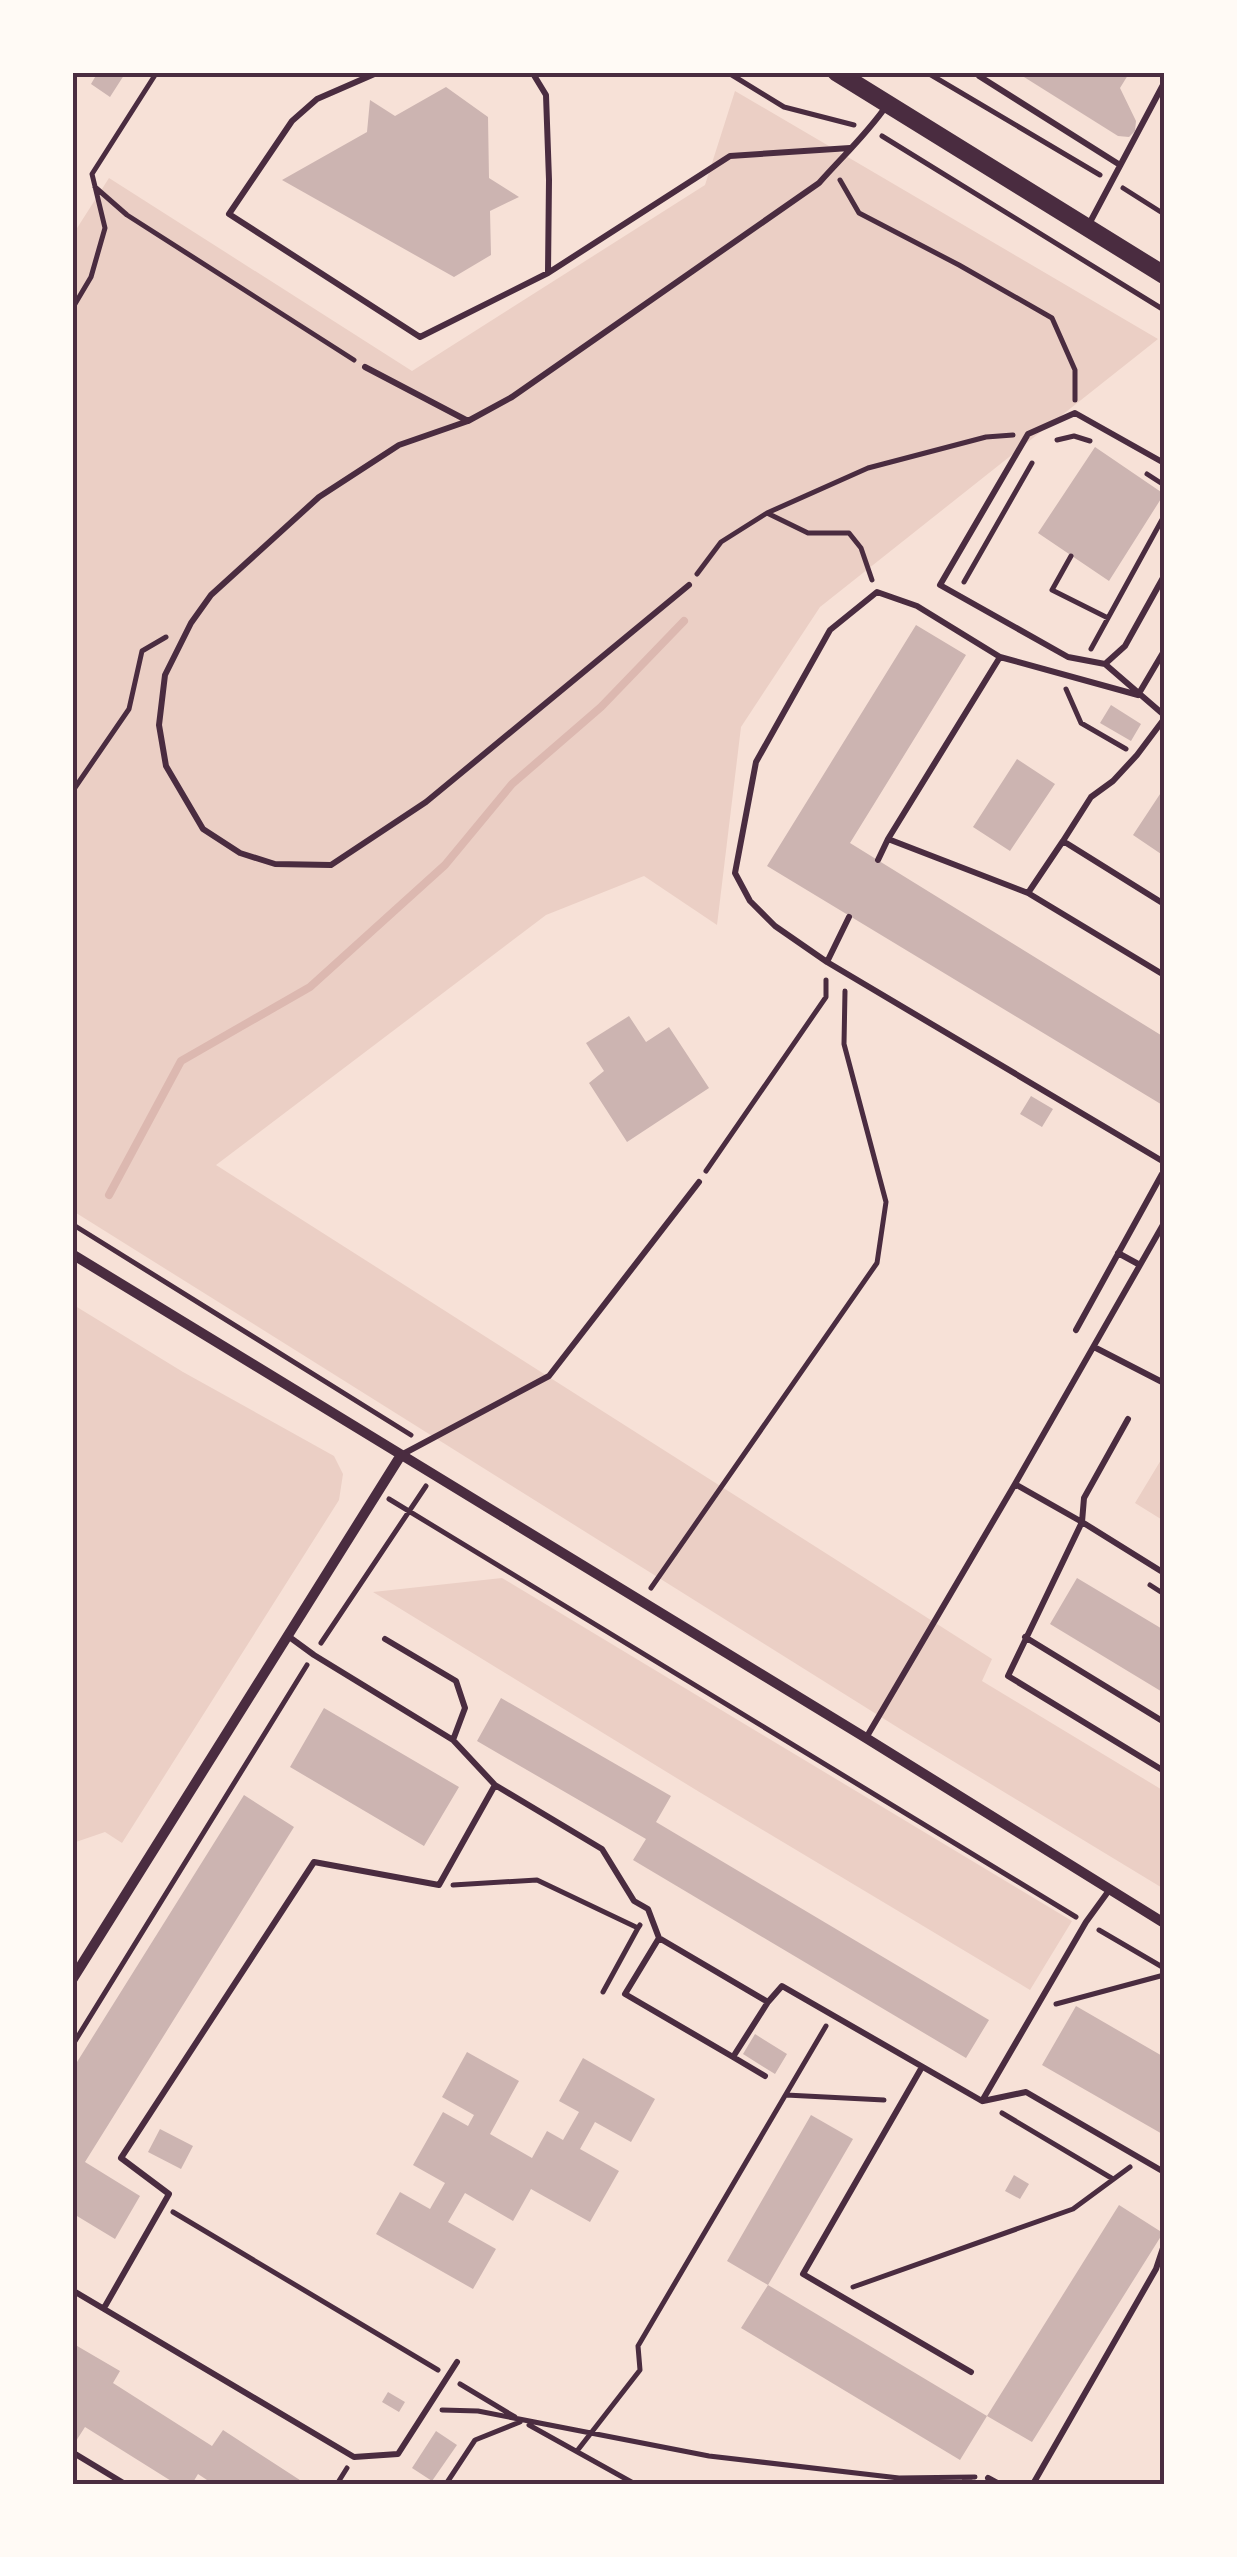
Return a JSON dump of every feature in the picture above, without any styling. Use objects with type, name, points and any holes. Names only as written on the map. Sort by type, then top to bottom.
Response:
[{"type":"main road","points":[[836,72],[1164,275]]},
{"type":"street","points":[[72,1254],[1164,1922]]},
{"type":"street","points":[[72,1980],[402,1455]]},
{"type":"lane","points":[[379,72],[317,99],[292,121],[230,214],[420,336],[548,273],[730,156],[850,148]]},
{"type":"lane","points":[[532,72],[546,95],[548,273]]},
{"type":"lane","points":[[978,72],[978,76],[1120,166]]},
{"type":"lane","points":[[1088,228],[1164,83]]},
{"type":"lane","points":[[689,585],[426,802],[331,865],[274,864],[240,853],[203,829],[166,766],[158,725],[165,676],[191,623],[210,596],[318,497],[399,445],[468,421],[528,386],[819,184],[871,129],[888,104]]},
{"type":"lane","points":[[365,366],[468,421]]},
{"type":"lane","points":[[1028,893],[1091,797],[1113,781],[1137,755],[1164,717],[1104,664],[1068,657],[940,585],[1028,434],[1075,413],[1164,463]]},
{"type":"lane","points":[[1104,664],[1126,646],[1164,576]]},
{"type":"lane","points":[[1138,695],[1000,658],[917,606],[877,592],[830,630],[756,762],[735,873],[750,901],[763,914],[826,962],[1164,1162]]},
{"type":"lane","points":[[1138,695],[1164,651]]},
{"type":"lane","points":[[878,860],[1000,658]]},
{"type":"lane","points":[[888,838],[1028,893],[1164,976]]},
{"type":"lane","points":[[1063,841],[1164,904]]},
{"type":"lane","points":[[826,962],[849,917]]},
{"type":"lane","points":[[1076,1330],[1162,1174]]},
{"type":"lane","points":[[402,1455],[549,1376],[698,1182]]},
{"type":"lane","points":[[866,1738],[1164,1222]]},
{"type":"lane","points":[[1118,1253],[1140,1264]]},
{"type":"lane","points":[[1094,1347],[1164,1383]]},
{"type":"lane","points":[[1128,1419],[1084,1498],[1082,1522],[1008,1676],[1164,1771]]},
{"type":"lane","points":[[1015,1484],[1164,1573]]},
{"type":"lane","points":[[288,1636],[453,1740],[494,1785],[602,1849],[634,1901],[648,1910],[659,1938],[768,2002]]},
{"type":"lane","points":[[1025,1638],[1164,1722]]},
{"type":"lane","points":[[385,1639],[456,1681],[465,1708],[453,1740]]},
{"type":"lane","points":[[104,2308],[170,2194],[121,2158],[314,1862],[439,1886],[494,1785]]},
{"type":"lane","points":[[982,2101],[1086,1922],[1110,1888]]},
{"type":"lane","points":[[659,1938],[625,1994],[765,2076]]},
{"type":"lane","points":[[733,2057],[782,1986],[982,2101],[1026,2092],[1164,2172]]},
{"type":"lane","points":[[922,2067],[803,2274],[971,2372]]},
{"type":"lane","points":[[1032,2484],[1156,2269],[1164,2245]]},
{"type":"lane","points":[[72,2290],[354,2457],[398,2454],[457,2362]]},
{"type":"lane","points":[[72,2452],[126,2484]]},
{"type":"lane","points":[[988,2478],[999,2484]]},
{"type":"path","points":[[72,309],[90,277],[105,228],[92,174],[157,72]]},
{"type":"path","points":[[727,72],[784,107],[871,129],[1164,310]]},
{"type":"path","points":[[926,72],[1164,214]]},
{"type":"path","points":[[833,168],[859,212],[1052,318],[1075,370],[1075,413]]},
{"type":"path","points":[[94,188],[127,215],[365,366]]},
{"type":"path","points":[[689,585],[721,542],[767,513],[868,468],[986,437],[1028,434]]},
{"type":"path","points":[[1054,440],[1074,436],[1096,443]]},
{"type":"path","points":[[964,582],[1040,448]]},
{"type":"path","points":[[1135,466],[1164,484]]},
{"type":"path","points":[[767,513],[808,534],[849,534],[861,548],[877,592]]},
{"type":"path","points":[[1085,660],[1164,516]]},
{"type":"path","points":[[1071,556],[1052,590],[1108,618]]},
{"type":"path","points":[[72,792],[130,709],[142,651],[191,623]]},
{"type":"path","points":[[1060,674],[1080,723],[1137,755]]},
{"type":"path","points":[[698,1182],[826,998],[826,962]]},
{"type":"path","points":[[642,1601],[877,1263],[886,1202],[844,1044],[845,973]]},
{"type":"path","points":[[72,1224],[424,1443]]},
{"type":"path","points":[[72,2046],[314,1655],[433,1474]]},
{"type":"path","points":[[378,1493],[1164,1972]]},
{"type":"path","points":[[439,1886],[536,1880],[638,1928]]},
{"type":"path","points":[[603,1992],[648,1910]]},
{"type":"path","points":[[1036,2009],[1164,1972]]},
{"type":"path","points":[[577,2451],[640,2370],[638,2346],[832,2015]]},
{"type":"path","points":[[786,2095],[902,2101]]},
{"type":"path","points":[[982,2101],[1114,2180]]},
{"type":"path","points":[[836,2293],[1073,2209],[1142,2159]]},
{"type":"path","points":[[162,2206],[635,2484]]},
{"type":"path","points":[[425,2410],[478,2411],[709,2456],[899,2478],[988,2478]]},
{"type":"path","points":[[446,2484],[475,2440],[522,2421]]},
{"type":"path","points":[[960,2484],[973,2477]]},
{"type":"path","points":[[899,2478],[912,2484]]},
{"type":"shaded area","points":[[735,91],[1158,339],[820,607],[741,727],[717,925],[644,876],[546,915],[216,1165],[992,1659],[982,1681],[1164,1791],[1164,1889],[905,1732],[73,1211],[72,236],[109,178],[412,371],[705,185]]},
{"type":"shaded area","points":[[72,1304],[183,1372],[334,1456],[343,1474],[339,1500],[122,1843],[105,1832],[73,1843]]},
{"type":"shaded area","points":[[1164,1455],[1164,1521],[1135,1503]]},
{"type":"shaded area","points":[[502,1578],[1072,1921],[1030,1990],[373,1592]]},
{"type":"building","points":[[98,72],[126,72],[110,97],[91,84]]},
{"type":"building","points":[[1016,72],[1124,72],[1128,75],[1120,88],[1136,121],[1135,131],[1129,137],[1118,136]]},
{"type":"building","points":[[446,87],[488,117],[489,178],[519,197],[490,211],[491,255],[454,277],[282,180],[367,132],[370,100],[395,116]]},
{"type":"building","points":[[1095,447],[1164,494],[1109,581],[1038,533]]},
{"type":"building","points":[[916,625],[966,655],[850,843],[1164,1037],[1164,1106],[767,866]]},
{"type":"building","points":[[1111,705],[1141,724],[1131,741],[1100,723]]},
{"type":"building","points":[[1017,759],[1055,784],[1010,851],[973,827]]},
{"type":"building","points":[[1164,788],[1164,856],[1133,835]]},
{"type":"building","points":[[629,1016],[646,1042],[669,1027],[709,1088],[627,1142],[589,1083],[604,1071],[586,1043]]},
{"type":"building","points":[[1031,1096],[1053,1109],[1042,1127],[1020,1114]]},
{"type":"building","points":[[1077,1578],[1164,1630],[1164,1693],[1050,1624]]},
{"type":"building","points":[[501,1698],[671,1796],[656,1822],[989,2020],[966,2058],[633,1860],[646,1839],[477,1741]]},
{"type":"building","points":[[324,1708],[459,1787],[424,1846],[290,1767]]},
{"type":"building","points":[[244,1795],[294,1827],[85,2162],[140,2196],[115,2239],[72,2213],[72,2070]]},
{"type":"building","points":[[1076,2006],[1164,2057],[1164,2135],[1042,2065]]},
{"type":"building","points":[[755,2034],[787,2054],[775,2074],[743,2054]]},
{"type":"building","points":[[467,2052],[519,2081],[490,2134],[532,2158],[547,2131],[563,2140],[579,2112],[559,2101],[583,2058],[655,2099],[631,2142],[595,2122],[580,2149],[619,2171],[590,2222],[531,2189],[513,2221],[465,2193],[448,2222],[496,2249],[473,2289],[376,2234],[400,2192],[430,2209],[445,2183],[413,2165],[443,2112],[468,2126],[474,2115],[442,2097]]},
{"type":"building","points":[[811,2115],[853,2139],[768,2285],[727,2261]]},
{"type":"building","points":[[160,2129],[193,2146],[181,2169],[148,2152]]},
{"type":"building","points":[[1014,2175],[1029,2184],[1020,2199],[1005,2191]]},
{"type":"building","points":[[1119,2205],[1163,2233],[1032,2442],[987,2416]]},
{"type":"building","points":[[768,2285],[987,2416],[960,2460],[741,2328]]},
{"type":"building","points":[[72,2343],[120,2371],[113,2383],[212,2446],[223,2430],[306,2484],[213,2484],[198,2474],[192,2484],[176,2484],[85,2427],[76,2441],[72,2438]]},
{"type":"building","points":[[388,2392],[405,2402],[399,2412],[382,2402]]},
{"type":"building","points":[[436,2431],[457,2445],[432,2481],[412,2468]]},
{"type":"waterway","points":[[109,1195],[181,1061],[310,987],[445,865],[512,784],[601,707],[684,621]]}]
